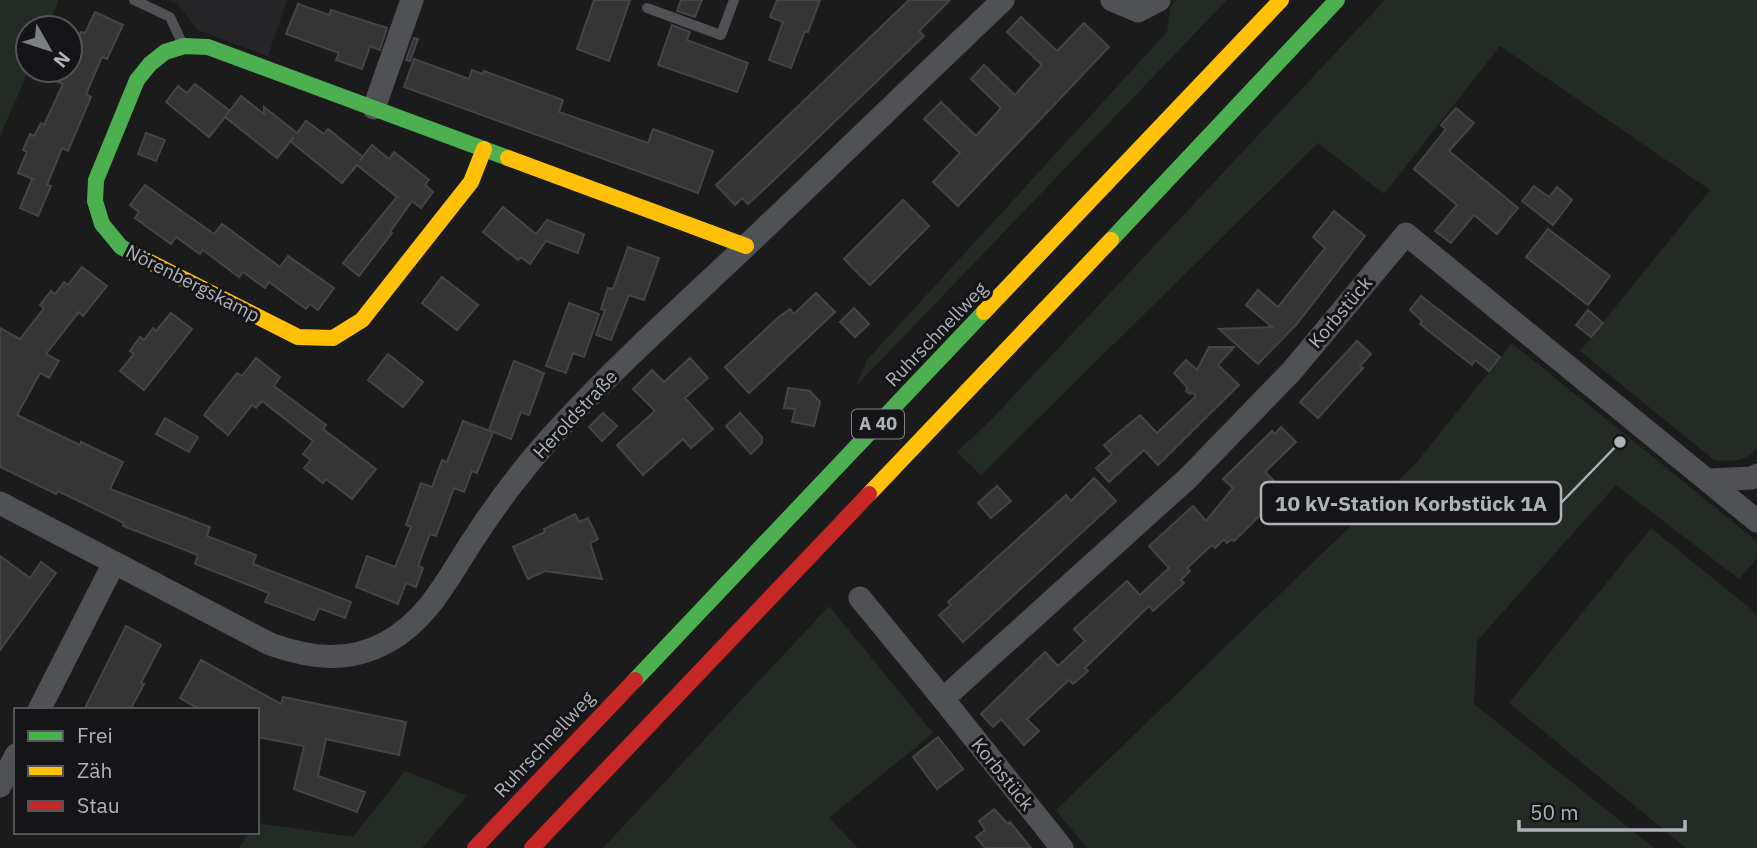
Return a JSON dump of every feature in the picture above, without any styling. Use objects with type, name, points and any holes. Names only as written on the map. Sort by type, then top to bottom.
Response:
[{"type":"main road","name":"Ruhrschnellweg","points":[[475,848],[1281,0]]},
{"type":"main road","name":"A 40","points":[[531,848],[1338,0]]},
{"type":"main road","points":[[184,46],[208,47],[746,246]]},
{"type":"main road","name":"Nörenbergskamp","points":[[184,46],[158,58],[137,80],[96,180],[96,214],[121,247],[298,337],[333,338],[362,320],[471,182],[484,149]]},
{"type":"street","points":[[374,108],[412,0]]},
{"type":"street","name":"Heroldstraße","points":[[0,503],[270,643],[299,654],[326,657],[351,655],[387,642],[415,622],[436,599],[477,533],[520,475],[559,429],[613,373],[1003,0]]},
{"type":"street","points":[[1112,0],[1138,11],[1159,0]]},
{"type":"street","name":"Korbstück","points":[[943,699],[1187,479],[1291,372],[1406,234],[1757,521]]},
{"type":"street","points":[[1709,480],[1752,478],[1757,475]]},
{"type":"street","points":[[40,708],[114,563]]},
{"type":"street","name":"Korbstück","points":[[860,598],[1062,848]]},
{"type":"street","points":[[0,786],[14,759]]},
{"type":"lane","points":[[134,0],[170,17],[184,46]]},
{"type":"lane","points":[[647,8],[721,34],[734,0]]},
{"type":"shaded area","points":[[0,0],[59,0],[53,14],[14,14],[14,84],[23,84],[0,136]]},
{"type":"shaded area","points":[[168,0],[287,0],[268,56],[199,31],[177,4]]},
{"type":"shaded area","points":[[1176,0],[1227,0],[856,386],[867,360],[1167,32],[1170,7]]},
{"type":"shaded area","points":[[1385,0],[1757,0],[1757,448],[1753,453],[1732,461],[1714,460],[1580,351],[1710,190],[1500,46],[1384,194],[1318,143],[981,475],[957,452],[991,420]]},
{"type":"shaded area","points":[[1512,343],[1757,541],[1757,558],[1739,579],[1616,485],[1477,641],[1474,704],[1654,848],[1087,848],[1056,810],[1417,462]]},
{"type":"shaded area","points":[[1651,528],[1757,614],[1757,848],[1686,848],[1509,703]]},
{"type":"shaded area","points":[[829,606],[933,733],[829,818],[858,848],[603,848]]},
{"type":"shaded area","points":[[405,771],[467,796],[422,848],[239,848],[248,834],[259,834],[259,823],[353,837]]},
{"type":"building","points":[[594,0],[630,0],[609,61],[577,49]]},
{"type":"building","points":[[681,0],[702,0],[695,17],[677,11]]},
{"type":"building","points":[[777,0],[820,0],[791,68],[769,60],[783,22],[770,17]]},
{"type":"building","points":[[909,0],[950,0],[919,31],[924,36],[775,179],[748,204],[742,198],[735,205],[716,185]]},
{"type":"building","points":[[298,4],[329,15],[331,10],[387,28],[380,50],[370,46],[362,69],[336,60],[339,53],[286,34]]},
{"type":"building","points":[[95,12],[123,25],[107,59],[102,57],[86,94],[91,97],[68,151],[62,148],[47,185],[51,186],[38,216],[20,208],[32,179],[35,180],[18,173],[27,152],[23,150],[30,134],[34,136],[41,123],[44,125],[63,84],[84,84],[85,33]]},
{"type":"building","points":[[1021,17],[1057,51],[1084,23],[1109,47],[958,206],[933,182],[960,153],[924,119],[941,102],[976,136],[1001,108],[971,79],[984,65],[1015,95],[1042,65],[1007,32]]},
{"type":"building","points":[[672,25],[690,32],[687,40],[748,63],[737,92],[658,65]]},
{"type":"building","points":[[414,38],[418,39],[410,61],[406,60]]},
{"type":"building","points":[[414,59],[469,79],[472,70],[483,74],[484,71],[563,100],[559,112],[648,143],[653,129],[713,151],[698,193],[404,87]]},
{"type":"building","points":[[195,84],[230,111],[209,137],[166,102],[178,86],[187,93]]},
{"type":"building","points":[[241,96],[264,114],[264,107],[297,133],[306,121],[324,134],[328,129],[363,157],[372,145],[389,159],[394,152],[429,180],[425,185],[433,192],[421,208],[412,201],[390,232],[392,233],[359,276],[343,263],[397,197],[357,165],[342,183],[290,141],[277,158],[225,117]]},
{"type":"building","points":[[1456,108],[1474,123],[1449,151],[1518,208],[1497,234],[1474,215],[1451,243],[1435,231],[1457,205],[1414,169],[1446,129],[1441,125]]},
{"type":"building","points":[[146,133],[165,140],[156,161],[138,154]]},
{"type":"building","points":[[145,185],[214,234],[222,224],[280,267],[288,256],[334,288],[318,310],[310,304],[306,309],[269,282],[265,288],[243,272],[239,277],[203,250],[200,254],[176,237],[171,244],[135,218],[139,212],[130,205]]},
{"type":"building","points":[[1534,186],[1549,197],[1557,187],[1572,200],[1553,225],[1522,201]]},
{"type":"building","points":[[903,200],[929,226],[870,285],[844,259]]},
{"type":"building","points":[[503,207],[536,234],[547,220],[584,234],[578,253],[546,241],[530,264],[521,257],[518,260],[483,232]]},
{"type":"building","points":[[1334,211],[1365,236],[1296,325],[1258,364],[1219,329],[1272,327],[1246,305],[1258,290],[1278,307],[1325,248],[1313,237]]},
{"type":"building","points":[[1548,229],[1610,276],[1588,305],[1526,257]]},
{"type":"building","points":[[628,247],[659,258],[644,300],[629,295],[611,340],[596,335],[605,310],[601,309],[608,288],[613,289]]},
{"type":"building","points":[[82,267],[107,286],[83,316],[79,312],[46,354],[59,361],[49,378],[40,373],[17,415],[123,462],[110,489],[210,527],[207,536],[256,555],[253,564],[351,602],[345,618],[319,608],[314,620],[265,602],[269,593],[195,564],[198,555],[123,526],[124,523],[58,491],[56,494],[0,467],[0,328],[20,339],[44,308],[40,305],[51,291],[55,294],[64,282],[68,285]]},
{"type":"building","points":[[442,277],[478,305],[457,330],[422,303]]},
{"type":"building","points":[[816,293],[835,312],[749,393],[725,367],[780,316],[790,309],[794,314]]},
{"type":"building","points":[[1421,296],[1500,357],[1489,371],[1475,360],[1472,365],[1420,324],[1422,321],[1410,310]]},
{"type":"building","points":[[569,303],[599,314],[584,357],[573,353],[566,373],[546,366]]},
{"type":"building","points":[[854,308],[869,324],[855,337],[840,322]]},
{"type":"building","points":[[1588,310],[1603,323],[1591,337],[1576,325]]},
{"type":"building","points":[[171,313],[192,329],[144,390],[120,371],[134,354],[130,351],[140,337],[144,340],[153,328],[156,331]]},
{"type":"building","points":[[1357,341],[1371,354],[1360,366],[1363,368],[1318,418],[1300,402]]},
{"type":"building","points":[[1209,347],[1234,347],[1218,365],[1239,385],[1158,465],[1144,450],[1109,482],[1096,468],[1112,454],[1104,445],[1140,415],[1157,433],[1196,396],[1186,391],[1187,387],[1174,373],[1186,360],[1197,370]]},
{"type":"building","points":[[388,354],[423,382],[403,407],[368,380]]},
{"type":"building","points":[[256,358],[280,377],[274,386],[326,425],[323,429],[376,469],[352,499],[326,479],[323,483],[304,468],[311,460],[303,454],[313,441],[262,401],[256,408],[252,405],[228,435],[204,415],[237,373],[242,376]]},
{"type":"building","points":[[690,358],[708,378],[685,398],[713,429],[691,448],[683,439],[643,475],[617,445],[655,411],[633,389],[652,370],[664,382]]},
{"type":"building","points":[[514,361],[544,373],[529,415],[521,412],[511,439],[489,430]]},
{"type":"building","points":[[788,388],[810,391],[820,402],[814,426],[792,422],[795,409],[784,408]]},
{"type":"building","points":[[603,413],[617,426],[602,441],[589,427]]},
{"type":"building","points":[[740,413],[762,437],[762,443],[751,454],[726,426]]},
{"type":"building","points":[[165,418],[198,437],[189,452],[156,434]]},
{"type":"building","points":[[463,421],[493,432],[477,473],[472,471],[464,492],[454,488],[436,536],[430,534],[418,566],[423,568],[416,587],[406,583],[398,604],[356,587],[367,556],[395,567],[411,527],[406,525],[421,483],[432,487],[442,460],[447,462]]},
{"type":"building","points":[[1281,427],[1296,442],[1265,472],[1284,491],[1234,541],[1232,539],[1227,543],[1224,539],[1215,548],[1212,545],[1187,568],[1190,571],[1181,580],[1184,583],[1153,611],[1149,606],[1085,668],[1088,671],[1073,684],[1069,680],[1027,719],[1039,731],[1024,745],[1001,719],[993,727],[981,714],[1045,652],[1058,666],[1085,641],[1074,629],[1127,581],[1140,595],[1169,568],[1149,546],[1193,506],[1206,521],[1233,488],[1223,479],[1272,431],[1275,434]]},
{"type":"building","points":[[1094,478],[1116,501],[963,642],[939,615],[951,605],[948,602],[1066,495],[1071,501]]},
{"type":"building","points":[[997,486],[1011,501],[991,518],[978,503]]},
{"type":"building","points":[[575,514],[579,522],[588,518],[598,539],[590,543],[602,579],[545,571],[528,579],[513,547]]},
{"type":"building","points":[[0,556],[30,578],[41,562],[56,573],[0,650]]},
{"type":"building","points":[[126,626],[161,645],[131,708],[85,708]]},
{"type":"building","points":[[201,660],[281,704],[283,697],[406,722],[399,755],[326,739],[318,776],[365,792],[357,812],[294,789],[304,746],[259,737],[259,708],[198,708],[180,698]]},
{"type":"building","points":[[938,737],[963,769],[937,789],[913,757]]},
{"type":"building","points":[[994,809],[1008,824],[1010,822],[1031,848],[985,848],[976,837],[985,830],[979,821]]},
{"type":"traffic: fast","points":[[1111,240],[1337,0]]},
{"type":"traffic: fast","points":[[134,254],[121,247],[102,224],[95,201],[96,180],[137,80],[150,64],[165,52],[184,46],[208,47],[508,158]]},
{"type":"traffic: fast","points":[[635,680],[984,312]]},
{"type":"traffic: slow","points":[[984,312],[1281,0]]},
{"type":"traffic: slow","points":[[134,254],[298,337],[333,338],[362,320],[471,182],[484,149]]},
{"type":"traffic: slow","points":[[508,158],[746,246]]},
{"type":"traffic: slow","points":[[869,494],[1111,240]]},
{"type":"traffic: jam","points":[[532,848],[869,494]]},
{"type":"traffic: jam","points":[[475,848],[635,680]]},
{"type":"place","name":"10 kV-Station Korbstück 1A","points":[[1620,442]]}]
